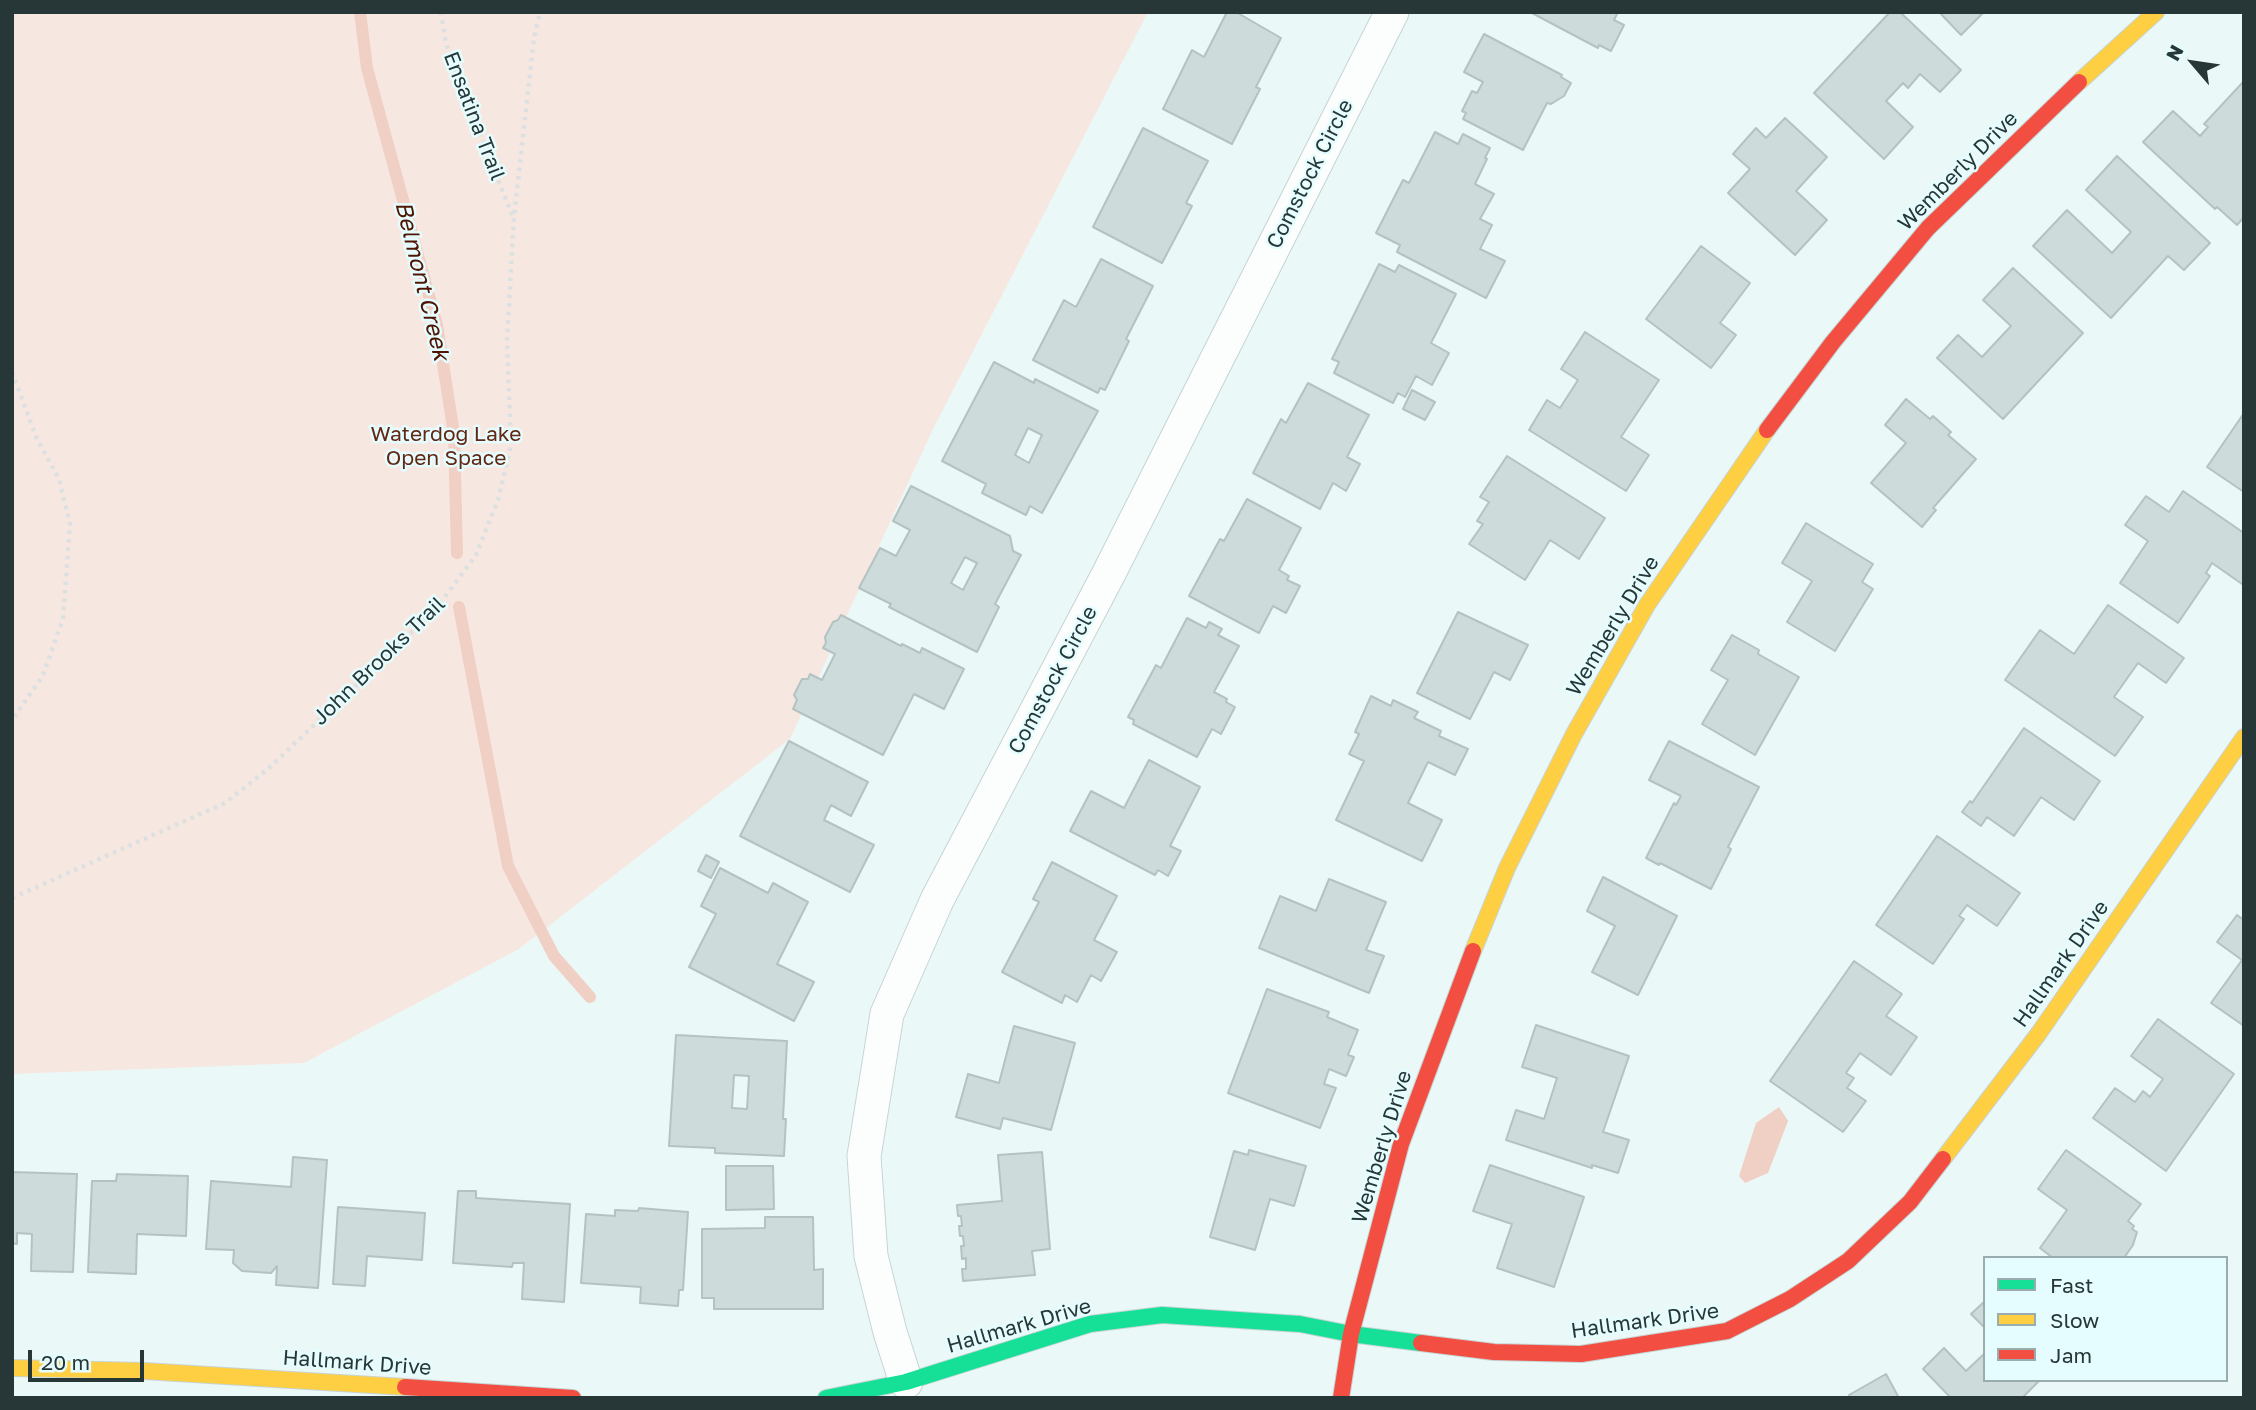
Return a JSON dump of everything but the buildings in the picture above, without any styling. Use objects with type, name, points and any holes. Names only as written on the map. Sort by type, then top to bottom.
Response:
[{"type":"street","name":"Comstock Circle","points":[[906,1382],[871,1256],[863,1156],[887,1014],[937,900],[1108,575],[1392,12]]},
{"type":"street","name":"Wemberly Drive","points":[[1341,1398],[1351,1334],[1401,1144],[1463,976],[1507,868],[1574,734],[1647,605],[1743,462],[1833,342],[1928,228],[2049,109],[2157,12]]},
{"type":"street","name":"Hallmark Drive","points":[[826,1398],[906,1382],[1090,1324],[1162,1315],[1300,1324],[1351,1334],[1494,1352],[1581,1354],[1727,1332],[1790,1299],[1848,1261],[1910,1202],[2015,1065],[2244,737]]},
{"type":"street","name":"Hallmark Drive","points":[[12,1368],[144,1371],[573,1398]]},
{"type":"path","name":"Ensatina Trail","points":[[441,12],[446,44],[458,79],[514,218]]},
{"type":"path","name":"John Brooks Trail","points":[[12,898],[225,803],[268,769],[436,610],[476,555],[498,500],[511,445],[507,341],[514,218],[534,37],[540,12]]},
{"type":"path","points":[[12,372],[37,439],[59,479],[70,524],[63,619],[42,677],[12,720]]},
{"type":"green space","name":"Waterdog Lake Open Space","points":[[12,12],[1148,12],[933,429],[790,739],[519,949],[304,1063],[12,1074]]},
{"type":"shaded area","points":[[1779,1107],[1788,1121],[1768,1173],[1745,1183],[1739,1176],[1756,1123]]},
{"type":"waterway","name":"Belmont Creek","points":[[360,12],[367,68],[437,325],[454,434],[457,553]]},
{"type":"waterway","name":"Belmont Creek","points":[[459,607],[508,866],[554,956],[590,997]]},
{"type":"traffic: fast","points":[[826,1398],[906,1382],[1090,1324],[1162,1315],[1300,1324],[1421,1343]]},
{"type":"traffic: slow","points":[[2079,82],[2156,12]]},
{"type":"traffic: slow","points":[[1473,951],[1507,868],[1574,734],[1647,605],[1767,430]]},
{"type":"traffic: slow","points":[[1943,1159],[2039,1033],[2244,737]]},
{"type":"traffic: slow","points":[[12,1368],[144,1371],[405,1387]]},
{"type":"traffic: jam","points":[[1767,430],[1833,342],[1928,228],[2079,82]]},
{"type":"traffic: jam","points":[[1341,1398],[1351,1334],[1401,1144],[1473,951]]},
{"type":"traffic: jam","points":[[1421,1343],[1494,1352],[1581,1354],[1727,1331],[1790,1299],[1848,1261],[1910,1202],[1943,1159]]},
{"type":"traffic: jam","points":[[405,1387],[573,1398]]}]
